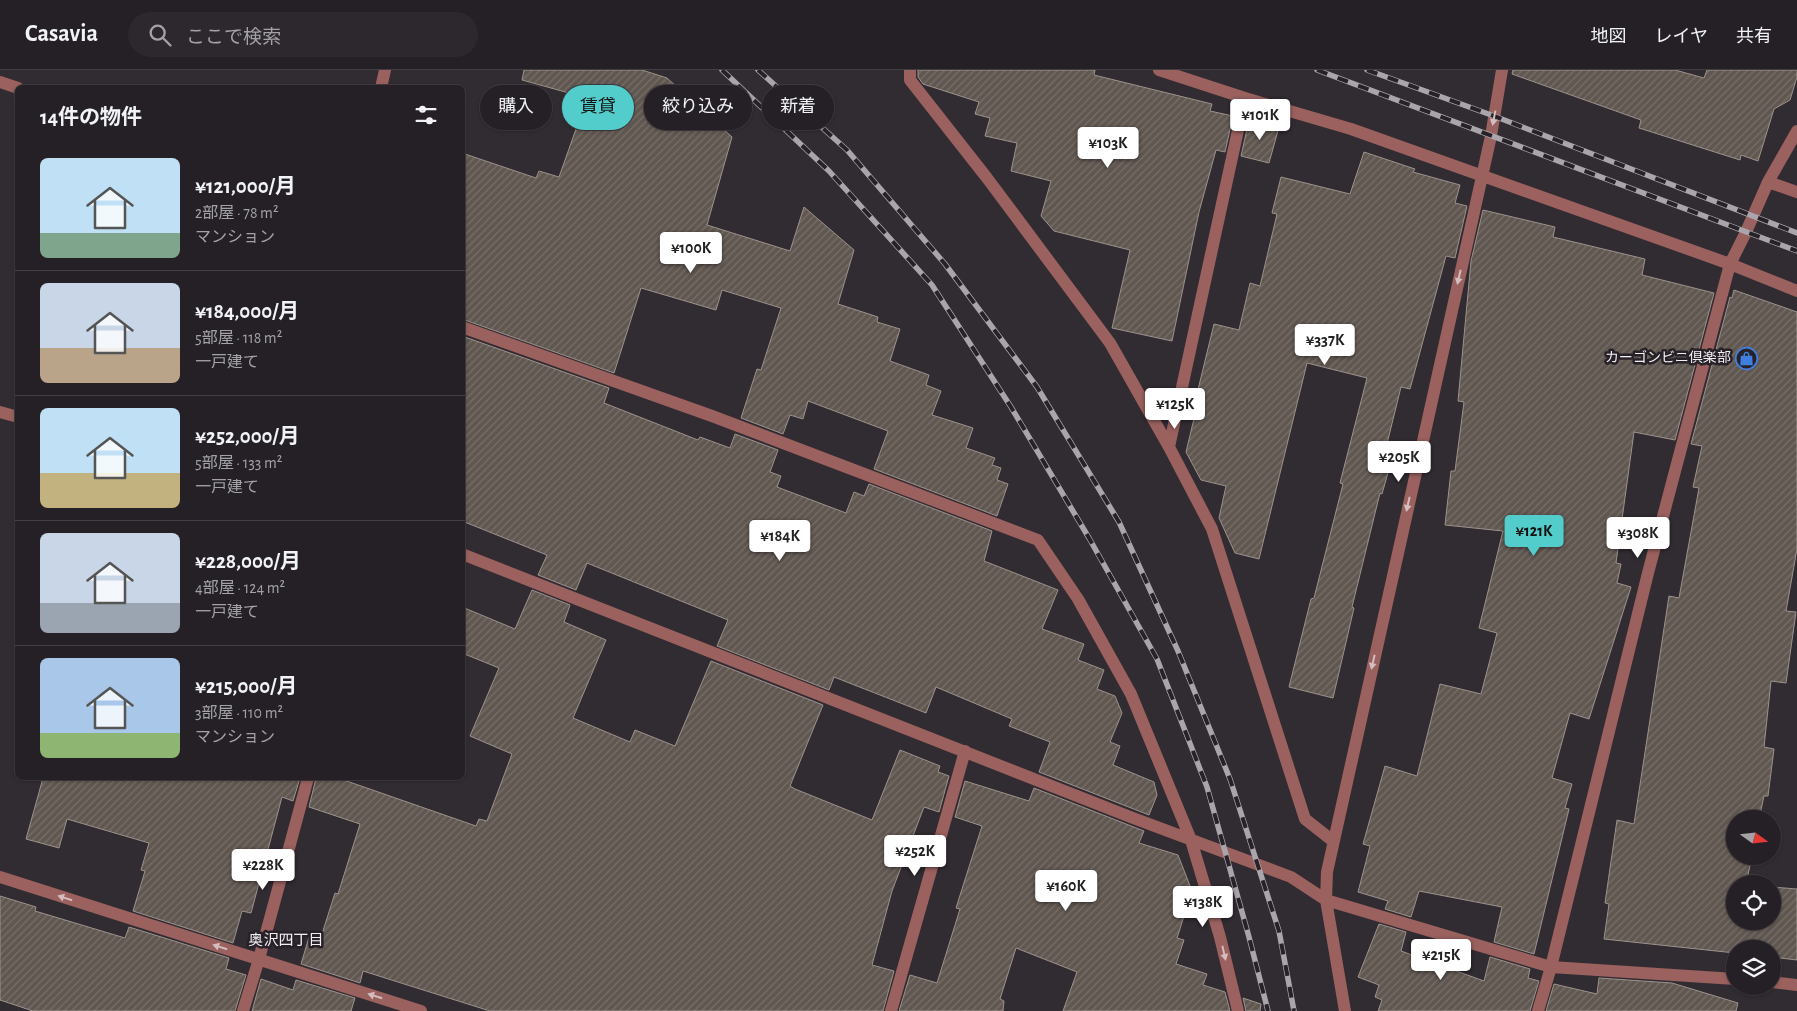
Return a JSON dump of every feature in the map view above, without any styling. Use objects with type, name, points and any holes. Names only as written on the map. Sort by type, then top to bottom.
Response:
[{"type":"street","points":[[382,85],[385,70]]},
{"type":"street","points":[[910,70],[910,80],[987,178],[1110,343],[1169,447],[1212,529],[1305,819],[1333,841]]},
{"type":"street","points":[[1159,70],[1245,98],[1351,129],[1730,264],[1797,291]]},
{"type":"street","points":[[1345,1011],[1326,900],[1327,872],[1491,136],[1502,70]]},
{"type":"street","points":[[0,82],[15,87]]},
{"type":"street","points":[[1169,447],[1245,98]]},
{"type":"street","points":[[1538,1011],[1551,967],[1648,573],[1730,264],[1768,182],[1797,131]]},
{"type":"street","points":[[1768,182],[1797,192]]},
{"type":"street","points":[[465,328],[721,420],[1038,540],[1078,599],[1131,694],[1191,840],[1220,936],[1238,1011]]},
{"type":"street","points":[[0,412],[15,416]]},
{"type":"street","points":[[465,555],[1191,840],[1291,877],[1326,900],[1551,967],[1726,978]]},
{"type":"street","points":[[891,1011],[965,751]]},
{"type":"street","points":[[243,1011],[307,780]]},
{"type":"street","points":[[0,877],[421,1011]]},
{"type":"street","points":[[1781,983],[1797,984]]},
{"type":"building","points":[[524,70],[642,70],[667,78],[675,85],[644,85],[644,130],[724,130],[732,137],[707,225],[790,251],[804,207],[854,250],[838,304],[878,317],[877,322],[900,329],[890,361],[929,375],[926,385],[941,391],[932,415],[973,428],[966,448],[995,458],[992,465],[1001,468],[997,480],[1008,484],[997,516],[874,469],[888,431],[808,401],[803,419],[790,415],[783,434],[741,418],[757,369],[761,370],[781,308],[722,290],[716,310],[641,288],[614,373],[465,320],[465,154],[536,178],[539,171],[559,177],[576,130],[634,130],[634,85],[562,85],[562,91],[552,88],[552,85],[540,85],[522,80]]},
{"type":"building","points":[[918,70],[1095,70],[1094,75],[1212,104],[1210,111],[1233,116],[1225,152],[1216,150],[1199,212],[1172,341],[1112,328],[1130,250],[1054,231],[1041,216],[1051,181],[1011,171],[1017,143],[985,136],[990,118],[975,114],[979,102],[923,84],[918,77]]},
{"type":"building","points":[[1513,70],[1675,70],[1704,78],[1707,70],[1797,70],[1797,77],[1790,100],[1774,109],[1758,161],[1741,155],[1740,160],[1639,128],[1641,120],[1512,74]]},
{"type":"building","points":[[1249,120],[1279,127],[1269,163],[1241,156]]},
{"type":"building","points":[[1364,152],[1415,169],[1413,172],[1460,185],[1455,203],[1467,206],[1455,258],[1446,256],[1410,389],[1401,387],[1383,460],[1391,462],[1382,494],[1380,493],[1352,607],[1354,608],[1333,698],[1289,687],[1343,484],[1340,483],[1367,378],[1307,363],[1259,559],[1235,553],[1219,518],[1226,486],[1201,480],[1186,452],[1197,406],[1194,406],[1214,324],[1239,330],[1250,283],[1260,286],[1277,214],[1272,213],[1281,177],[1350,194]]},
{"type":"building","points":[[1483,210],[1555,227],[1553,237],[1645,259],[1642,275],[1714,293],[1675,440],[1634,432],[1616,563],[1621,564],[1617,583],[1631,587],[1589,719],[1570,713],[1552,778],[1572,784],[1565,808],[1569,809],[1534,954],[1494,942],[1502,907],[1419,891],[1411,917],[1385,909],[1388,901],[1358,892],[1370,846],[1363,844],[1385,766],[1417,776],[1440,684],[1481,694],[1497,633],[1479,628],[1503,531],[1445,525],[1451,471],[1455,471],[1464,402],[1458,401],[1471,261]]},
{"type":"building","points":[[1734,290],[1797,312],[1797,549],[1786,611],[1796,612],[1786,683],[1771,681],[1764,747],[1774,749],[1768,796],[1764,796],[1761,810],[1726,810],[1726,865],[1750,865],[1748,875],[1726,875],[1726,930],[1781,930],[1781,888],[1797,889],[1797,960],[1781,958],[1781,940],[1726,940],[1726,952],[1604,939],[1609,904],[1605,903],[1617,820],[1634,824],[1669,596],[1679,598],[1699,488],[1693,487],[1702,446],[1691,444],[1730,297],[1732,298]]},
{"type":"building","points":[[465,337],[609,388],[604,403],[698,440],[700,437],[730,448],[735,434],[778,450],[770,472],[781,476],[777,487],[846,513],[854,492],[864,496],[869,484],[992,531],[984,561],[1058,590],[1042,629],[1084,644],[1078,660],[1104,670],[1097,689],[1115,696],[1122,713],[1110,742],[1120,746],[1113,765],[1154,782],[1157,795],[1149,815],[1039,772],[1050,742],[1009,726],[1012,719],[936,687],[926,713],[834,677],[829,690],[717,646],[728,620],[587,563],[576,590],[538,575],[547,555],[465,522]]},
{"type":"building","points":[[532,590],[570,605],[564,622],[606,640],[573,718],[630,742],[635,730],[675,746],[711,661],[823,705],[790,786],[795,789],[872,820],[900,750],[940,766],[938,772],[949,776],[939,812],[924,807],[892,891],[872,965],[894,971],[883,1011],[490,1011],[363,971],[360,983],[301,964],[310,934],[321,937],[335,893],[338,894],[360,824],[309,807],[316,780],[344,780],[476,826],[479,819],[487,821],[512,754],[470,736],[499,668],[465,654],[465,608],[515,629]]},
{"type":"building","points":[[42,780],[299,780],[293,801],[282,797],[251,913],[242,911],[233,943],[133,911],[145,871],[141,870],[149,843],[67,819],[59,848],[26,839]]},
{"type":"building","points":[[965,781],[1029,801],[1034,788],[1144,831],[1139,843],[1178,855],[1192,891],[1177,938],[1184,940],[1176,964],[1207,974],[1203,985],[1225,992],[1230,1011],[1063,1011],[1077,972],[1016,948],[1000,999],[1004,1001],[1003,1011],[899,1011],[910,975],[937,983],[960,909],[956,908],[982,826],[955,817]]},
{"type":"building","points":[[0,896],[36,907],[35,911],[125,938],[129,927],[229,958],[226,969],[246,975],[235,1011],[33,1011],[0,1000]]},
{"type":"building","points":[[1379,924],[1406,932],[1401,951],[1484,981],[1490,957],[1530,969],[1528,978],[1539,981],[1530,1011],[1378,1011],[1382,1000],[1375,997],[1379,985],[1358,977]]},
{"type":"building","points":[[1599,978],[1672,983],[1738,1003],[1736,1011],[1546,1011],[1554,984],[1597,994]]},
{"type":"building","points":[[261,979],[293,990],[296,980],[355,998],[351,1011],[252,1011]]},
{"type":"building","points":[[1243,998],[1261,1004],[1260,1011],[1246,1011]]},
{"type":"railway","points":[[722,70],[829,171],[932,285],[1011,407],[1089,538],[1157,659],[1207,787],[1268,1011]]},
{"type":"railway","points":[[758,70],[847,150],[945,264],[1037,387],[1119,522],[1178,651],[1230,779],[1279,931],[1294,1011]]},
{"type":"railway","points":[[1317,70],[1797,251]]},
{"type":"railway","points":[[1367,70],[1494,116],[1797,233]]},
{"type":"place","name":"カーゴンビニ倶楽部","points":[[1747,358]]},
{"type":"district","name":"奥沢四丁目","points":[[286,940]]}]
